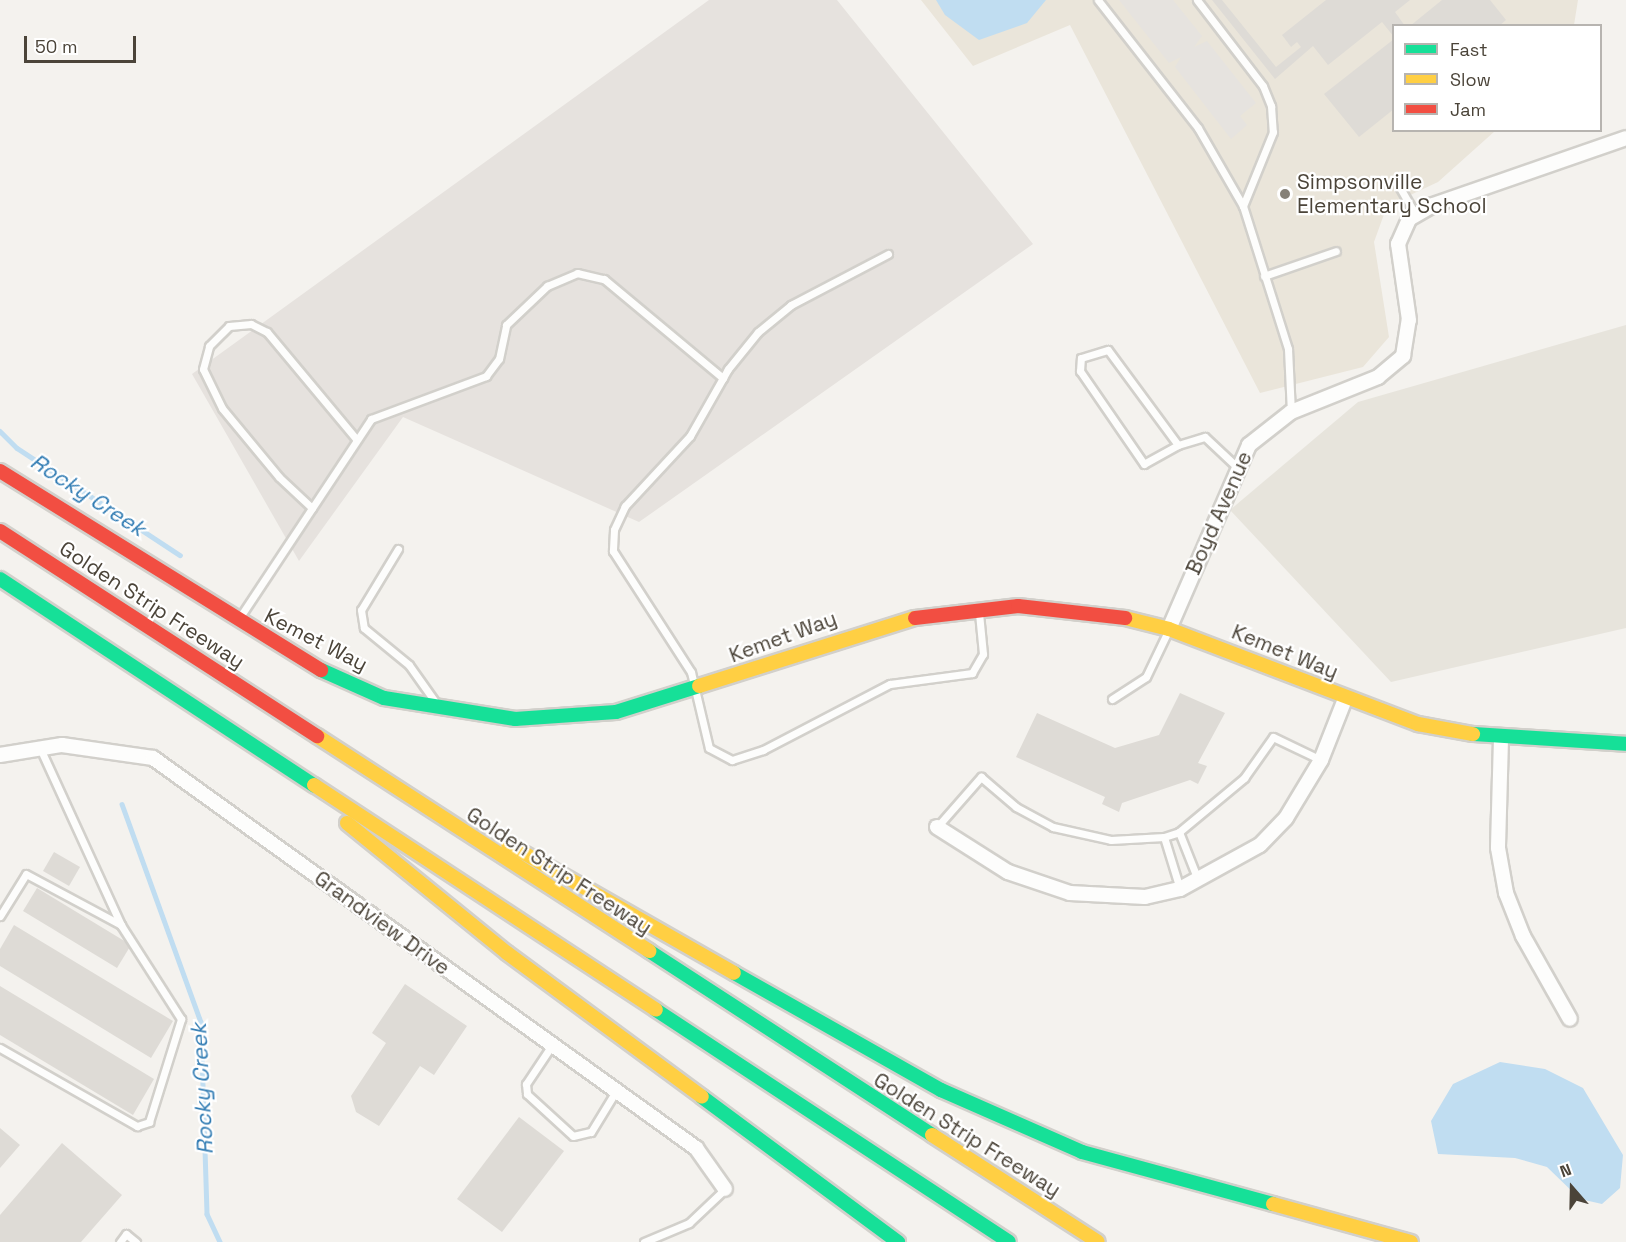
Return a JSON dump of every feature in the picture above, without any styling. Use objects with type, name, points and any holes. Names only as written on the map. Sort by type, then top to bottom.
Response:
[{"type":"main road","name":"Kemet Way","points":[[0,471],[297,659],[373,693],[441,710],[571,718],[697,690],[847,636],[979,608],[1095,611],[1169,629],[1345,699],[1418,724],[1501,739],[1626,744]]},
{"type":"main road","name":"Golden Strip Freeway","points":[[0,531],[336,751],[1098,1242]]},
{"type":"main road","points":[[0,579],[1008,1242]]},
{"type":"main road","points":[[233,731],[507,953],[898,1242]]},
{"type":"main road","points":[[336,751],[731,966],[941,1090],[1082,1152],[1411,1242]]},
{"type":"street","points":[[1415,214],[1626,138]]},
{"type":"street","name":"Boyd Avenue","points":[[1169,629],[1237,467],[1264,428],[1291,412],[1378,377],[1403,356],[1408,320],[1398,244],[1415,214]]},
{"type":"street","points":[[937,827],[1008,872],[1070,893],[1145,897],[1180,889],[1199,881],[1260,845],[1304,793],[1321,760],[1345,699]]},
{"type":"street","points":[[1501,739],[1498,848],[1506,892],[1523,936],[1570,1019]]},
{"type":"street","name":"Grandview Drive","points":[[0,755],[62,745],[153,758],[696,1148],[725,1189]]},
{"type":"lane","points":[[1098,0],[1198,128],[1243,206],[1288,348],[1291,412]]},
{"type":"lane","points":[[1197,0],[1263,86],[1271,106],[1273,132],[1243,206]]},
{"type":"lane","points":[[1399,186],[1415,214]]},
{"type":"lane","points":[[1264,276],[1336,251]]},
{"type":"lane","points":[[888,254],[791,305],[758,332],[723,378],[690,436],[625,506],[614,530],[613,551],[691,672],[709,748],[732,760],[764,750],[890,684],[972,673],[983,654],[979,608]]},
{"type":"lane","points":[[237,622],[356,439],[388,408],[486,376],[518,309],[547,286],[577,273],[604,279],[723,378]]},
{"type":"lane","points":[[312,508],[279,477],[222,408],[203,369],[209,346],[229,326],[250,324],[267,332],[356,439]]},
{"type":"lane","points":[[1179,445],[1108,350],[1081,358],[1080,371],[1144,464],[1179,445],[1205,437],[1237,467]]},
{"type":"lane","points":[[398,549],[361,610],[364,628],[409,665],[441,710]]},
{"type":"lane","points":[[1112,699],[1146,677],[1169,629]]},
{"type":"lane","points":[[937,827],[981,777],[1053,827],[1112,840],[1164,837],[1179,832],[1244,778],[1273,737],[1321,760]]},
{"type":"lane","points":[[0,1048],[122,1121],[138,1126],[149,1122],[182,1019],[121,925],[40,748]]},
{"type":"lane","points":[[1179,832],[1199,881]]},
{"type":"lane","points":[[1164,837],[1180,889]]},
{"type":"lane","points":[[0,916],[26,874],[121,925]]},
{"type":"lane","points":[[552,1045],[526,1084],[527,1094],[573,1136],[591,1132],[616,1091]]},
{"type":"lane","points":[[644,1242],[689,1223],[725,1189]]},
{"type":"lane","points":[[120,1242],[126,1234],[136,1242]]},
{"type":"shaded area","points":[[709,0],[837,0],[1033,244],[639,522],[403,417],[299,561],[192,374]]},
{"type":"shaded area","name":"Simpsonville Elementary School","points":[[921,0],[1578,0],[1574,24],[1392,24],[1392,132],[1494,132],[1438,182],[1387,206],[1374,242],[1389,337],[1363,367],[1260,393],[1070,25],[973,66]]},
{"type":"shaded area","points":[[1119,0],[1173,0],[1202,36],[1194,47],[1207,41],[1256,103],[1240,116],[1247,125],[1231,139],[1175,67],[1181,57],[1169,63]]},
{"type":"shaded area","points":[[1626,325],[1626,628],[1391,682],[1230,510],[1358,402]]},
{"type":"water","points":[[936,0],[1046,0],[1027,23],[979,40],[945,15]]},
{"type":"water","points":[[1500,1062],[1545,1069],[1583,1088],[1623,1155],[1620,1188],[1602,1204],[1580,1199],[1547,1167],[1515,1158],[1438,1154],[1431,1121],[1453,1084]]},
{"type":"building","points":[[1212,0],[1222,0],[1276,67],[1301,47],[1297,42],[1291,47],[1282,35],[1326,0],[1410,0],[1395,12],[1404,24],[1392,24],[1392,34],[1382,22],[1328,65],[1313,46],[1275,79]]},
{"type":"building","points":[[1442,0],[1490,0],[1506,20],[1501,24],[1412,24]]},
{"type":"building","points":[[1392,41],[1392,111],[1359,137],[1324,94]]},
{"type":"building","points":[[1180,693],[1225,713],[1198,763],[1207,766],[1198,784],[1190,780],[1122,803],[1119,812],[1102,804],[1105,797],[1016,757],[1037,713],[1115,748],[1159,735]]},
{"type":"building","points":[[54,852],[80,867],[69,886],[43,871]]},
{"type":"building","points":[[37,888],[131,945],[117,968],[23,911]]},
{"type":"building","points":[[14,925],[173,1021],[151,1058],[0,966],[0,949]]},
{"type":"building","points":[[405,984],[467,1026],[434,1075],[420,1066],[379,1126],[356,1112],[351,1096],[386,1043],[372,1033]]},
{"type":"building","points":[[0,986],[154,1079],[133,1115],[0,1035]]},
{"type":"building","points":[[519,1117],[564,1151],[502,1232],[457,1199]]},
{"type":"building","points":[[0,1128],[20,1145],[0,1168]]},
{"type":"building","points":[[62,1143],[122,1195],[81,1242],[0,1242],[0,1215]]},
{"type":"waterway","name":"Rocky Creek","points":[[0,431],[17,448],[180,555]]},
{"type":"waterway","name":"Rocky Creek","points":[[122,804],[201,1022],[207,1214],[220,1242]]},
{"type":"traffic: fast","points":[[0,579],[314,785]]},
{"type":"traffic: fast","points":[[321,670],[384,698],[515,719],[616,712],[699,686]]},
{"type":"traffic: fast","points":[[1473,734],[1626,744]]},
{"type":"traffic: fast","points":[[649,951],[932,1135]]},
{"type":"traffic: fast","points":[[734,973],[941,1090],[1082,1152],[1273,1204]]},
{"type":"traffic: fast","points":[[656,1010],[1009,1242]]},
{"type":"traffic: fast","points":[[702,1097],[898,1242]]},
{"type":"traffic: slow","points":[[699,686],[915,618]]},
{"type":"traffic: slow","points":[[1125,618],[1169,629],[1418,724],[1473,734]]},
{"type":"traffic: slow","points":[[317,736],[649,951]]},
{"type":"traffic: slow","points":[[314,785],[656,1010]]},
{"type":"traffic: slow","points":[[347,823],[507,953],[702,1097]]},
{"type":"traffic: slow","points":[[508,844],[734,973]]},
{"type":"traffic: slow","points":[[932,1135],[1098,1242]]},
{"type":"traffic: slow","points":[[1273,1204],[1411,1242]]},
{"type":"traffic: jam","points":[[0,471],[321,670]]},
{"type":"traffic: jam","points":[[0,531],[317,736]]},
{"type":"traffic: jam","points":[[915,618],[1018,606],[1125,618]]},
{"type":"place","name":"Simpsonville Elementary School","points":[[1285,194]]}]
